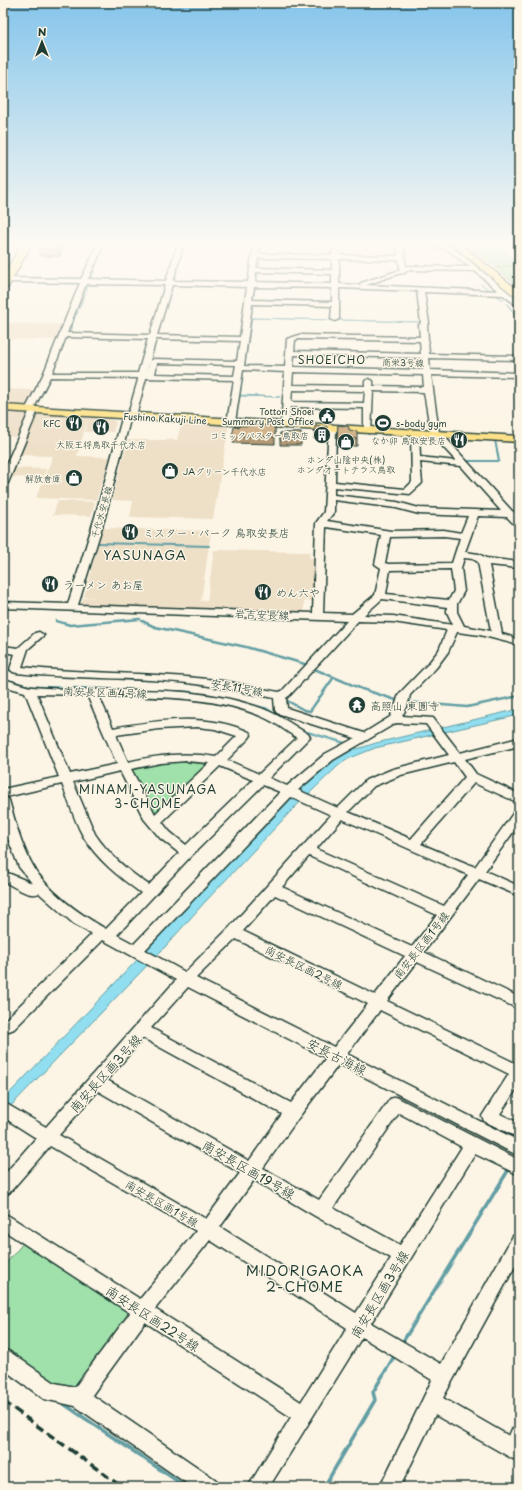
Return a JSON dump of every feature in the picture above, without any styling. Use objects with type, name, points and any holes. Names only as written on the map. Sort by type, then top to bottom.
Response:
[{"type":"main road","name":"Fushino Kakuji Line","points":[[3,408],[519,439]]},
{"type":"street","points":[[3,483],[38,391],[47,375],[71,313]]},
{"type":"street","points":[[150,376],[153,337],[160,313]]},
{"type":"street","points":[[231,422],[247,313]]},
{"type":"street","points":[[335,313],[335,319]]},
{"type":"street","points":[[423,313],[426,373],[435,434],[441,438],[464,464],[514,514],[519,524]]},
{"type":"street","points":[[62,335],[244,339]]},
{"type":"street","points":[[285,425],[291,339],[299,337],[424,339]]},
{"type":"street","points":[[368,338],[368,430]]},
{"type":"street","points":[[290,353],[519,358]]},
{"type":"street","name":"商栄3号線","points":[[150,361],[289,370],[519,375]]},
{"type":"street","name":"千代水安長線","points":[[72,607],[100,518],[127,415],[133,412],[142,380],[141,376],[150,361]]},
{"type":"street","points":[[47,375],[238,378]]},
{"type":"street","points":[[288,386],[428,390]]},
{"type":"street","points":[[286,404],[368,406]]},
{"type":"street","points":[[318,616],[321,523],[329,512],[332,428]]},
{"type":"street","points":[[398,504],[407,492],[417,483],[415,433]]},
{"type":"street","points":[[416,459],[464,464]]},
{"type":"street","points":[[330,484],[407,492]]},
{"type":"street","points":[[329,497],[398,504],[419,511],[514,514]]},
{"type":"street","points":[[3,800],[11,831],[26,867],[46,892],[80,921],[137,953],[289,791],[329,757],[394,720],[401,707],[405,694],[428,671],[444,650],[456,629],[452,612],[452,604],[459,591],[457,566],[465,536],[474,513]]},
{"type":"street","points":[[321,523],[386,533],[444,533],[465,536]]},
{"type":"street","points":[[386,533],[380,558],[380,564],[386,567],[457,566]]},
{"type":"street","points":[[460,555],[475,556],[483,562],[519,565]]},
{"type":"street","points":[[483,562],[497,637]]},
{"type":"street","points":[[365,737],[276,713],[280,696],[286,693],[363,609],[380,596],[386,567]]},
{"type":"street","points":[[380,596],[452,604]]},
{"type":"street","points":[[3,616],[5,605]]},
{"type":"street","name":"岩吉安長線","points":[[5,605],[72,607],[81,609],[393,619],[456,629],[519,642]]},
{"type":"street","points":[[38,635],[24,647],[16,669],[30,690],[84,826],[94,844],[116,867],[150,892]]},
{"type":"street","points":[[3,649],[21,652]]},
{"type":"street","name":"安長11号線","points":[[17,670],[56,674],[116,675],[216,682],[280,696]]},
{"type":"street","name":"南安長区画4号線","points":[[3,682],[30,690],[158,694],[219,700],[276,713],[304,737],[188,852],[150,892],[5,1026]]},
{"type":"street","points":[[92,693],[124,766],[149,816],[165,835],[188,852]]},
{"type":"street","points":[[394,720],[429,721],[472,777],[519,798]]},
{"type":"street","points":[[109,733],[156,725],[197,725],[237,730],[245,735],[219,762],[154,822]]},
{"type":"street","points":[[141,1030],[186,979],[234,932],[340,813],[370,783],[397,772],[519,743]]},
{"type":"street","points":[[3,793],[172,757],[199,758],[219,762],[289,791],[519,891]]},
{"type":"street","points":[[414,845],[472,777]]},
{"type":"street","name":"南安長区画1号線","points":[[3,1109],[48,1137],[208,1229],[293,1112],[376,1002],[477,873],[519,815]]},
{"type":"street","points":[[307,850],[446,913]]},
{"type":"street","points":[[10,879],[34,890]]},
{"type":"street","points":[[272,888],[519,1003]]},
{"type":"street","name":"南安長区画2号線","points":[[234,932],[519,1072],[490,1116],[519,1131]]},
{"type":"street","name":"安長古海線","points":[[137,953],[336,1055],[401,1098],[518,1148]]},
{"type":"street","name":"南安長区画3号線","points":[[3,1188],[141,1030],[293,1112]]},
{"type":"street","name":"南安長区画19号線","points":[[96,1082],[252,1170],[321,1211],[402,1255]]},
{"type":"street","points":[[321,1211],[401,1098],[472,1145],[519,1168]]},
{"type":"street","name":"南安長区画3号線","points":[[258,1487],[472,1145]]},
{"type":"street","name":"南安長区画22号線","points":[[3,1221],[304,1415]]},
{"type":"street","points":[[79,1397],[142,1311],[208,1229],[360,1326],[444,1376]]},
{"type":"street","points":[[390,1487],[444,1376],[519,1242]]},
{"type":"street","points":[[3,1358],[51,1392],[79,1397],[209,1487]]},
{"type":"street","points":[[431,1402],[513,1449],[519,1436]]},
{"type":"shaded area","points":[[3,323],[62,324],[57,340],[3,339]]},
{"type":"shaded area","points":[[3,389],[34,390],[26,407],[3,406]]},
{"type":"shaded area","points":[[3,410],[31,411],[20,437],[3,436]]},
{"type":"shaded area","points":[[37,412],[108,417],[116,422],[113,432],[85,432],[88,418],[77,456],[110,457],[96,500],[36,498],[53,456],[18,455]]},
{"type":"shaded area","name":"JAグリーン千代水店","points":[[182,421],[229,424],[213,519],[130,517],[133,501],[112,500],[128,440],[177,440]]},
{"type":"shaded area","points":[[12,468],[46,469],[43,478],[8,477]]},
{"type":"shaded area","points":[[58,501],[95,502],[91,516],[53,515]]},
{"type":"shaded area","points":[[103,528],[211,531],[201,601],[207,601],[214,550],[310,552],[309,558],[318,558],[316,601],[304,601],[304,614],[81,606],[83,598],[99,598],[84,597]]},
{"type":"green space","points":[[173,761],[205,764],[209,767],[153,816],[131,771],[135,767]]},
{"type":"green space","points":[[24,1242],[128,1310],[128,1320],[77,1386],[68,1388],[43,1377],[3,1349],[3,1267]]},
{"type":"water","points":[[249,318],[252,318],[240,395],[280,397],[240,396],[236,419],[233,419]]},
{"type":"water","points":[[3,678],[31,686],[188,691],[267,708],[299,729],[351,744],[349,745],[298,730],[266,709],[209,696],[163,691],[31,687],[3,680]]},
{"type":"water","points":[[519,709],[519,715],[375,748],[348,759],[338,766],[293,809],[204,903],[165,947],[3,1114],[3,1100],[314,775],[328,764],[354,749],[353,747],[357,749],[376,743]]},
{"type":"building","points":[[274,425],[273,428],[275,428],[275,437],[232,436],[234,427]]},
{"type":"building","points":[[338,425],[349,427],[349,430],[357,431],[357,439],[337,438]]},
{"type":"building","points":[[315,426],[327,427],[327,434],[315,433]]},
{"type":"building","points":[[280,433],[301,433],[301,440],[280,440]]},
{"type":"waterway","points":[[514,313],[515,318]]},
{"type":"waterway","points":[[162,321],[163,314]]},
{"type":"waterway","points":[[73,323],[75,317]]},
{"type":"waterway","points":[[69,333],[72,325]]},
{"type":"waterway","points":[[158,334],[160,328]]},
{"type":"waterway","points":[[62,349],[66,338]]},
{"type":"waterway","points":[[150,360],[156,340]]},
{"type":"waterway","points":[[59,356],[61,351]]},
{"type":"waterway","points":[[52,372],[56,363]]},
{"type":"waterway","points":[[43,392],[51,377]]},
{"type":"waterway","points":[[464,461],[499,461],[495,440],[498,440]]},
{"type":"waterway","points":[[99,543],[209,546]]},
{"type":"waterway","points":[[56,621],[70,625],[140,619]]},
{"type":"waterway","points":[[142,621],[155,627],[246,647],[308,665]]},
{"type":"waterway","points":[[312,668],[334,677]]},
{"type":"waterway","points":[[3,669],[14,671]]},
{"type":"waterway","points":[[284,699],[304,710],[310,711],[334,677]]},
{"type":"waterway","points":[[334,677],[362,689],[399,701]]},
{"type":"waterway","points":[[129,679],[166,681]]},
{"type":"waterway","points":[[406,702],[467,707],[519,696]]},
{"type":"waterway","points":[[402,1343],[509,1169]]},
{"type":"waterway","points":[[324,1487],[375,1400],[373,1392],[395,1355]]},
{"type":"waterway","points":[[61,1402],[186,1487]]},
{"type":"railway","points":[[3,1401],[122,1487]]},
{"type":"place","name":"Tottori Shoei Summary Post Office","points":[[327,416]]},
{"type":"place","name":"KFC","points":[[74,423]]},
{"type":"place","name":"s-body gym","points":[[383,423]]},
{"type":"place","name":"大阪王将鳥取千代水店","points":[[101,427]]},
{"type":"place","name":"コミックバスター鳥取店","points":[[322,435]]},
{"type":"place","name":"なか卯 鳥取安長店","points":[[459,440]]},
{"type":"place","name":"ホンダ山陰中央(株) ホンダオートテラス鳥取","points":[[346,442]]},
{"type":"place","name":"JAグリーン千代水店","points":[[170,471]]},
{"type":"place","name":"解放倉庫","points":[[74,478]]},
{"type":"place","name":"ミスター・バーク 鳥取安長店","points":[[130,532]]},
{"type":"place","name":"ラーメン あお屋","points":[[50,584]]},
{"type":"place","name":"めん六や","points":[[263,592]]},
{"type":"place","name":"高照山 東圓寺","points":[[357,705]]},
{"type":"district","name":"SHOEICHO","points":[[332,359]]},
{"type":"district","name":"YASUNAGA","points":[[145,554]]},
{"type":"district","name":"MINAMI-YASUNAGA 3-CHOME","points":[[148,796]]},
{"type":"district","name":"MIDORIGAOKA 2-CHOME","points":[[305,1278]]}]
